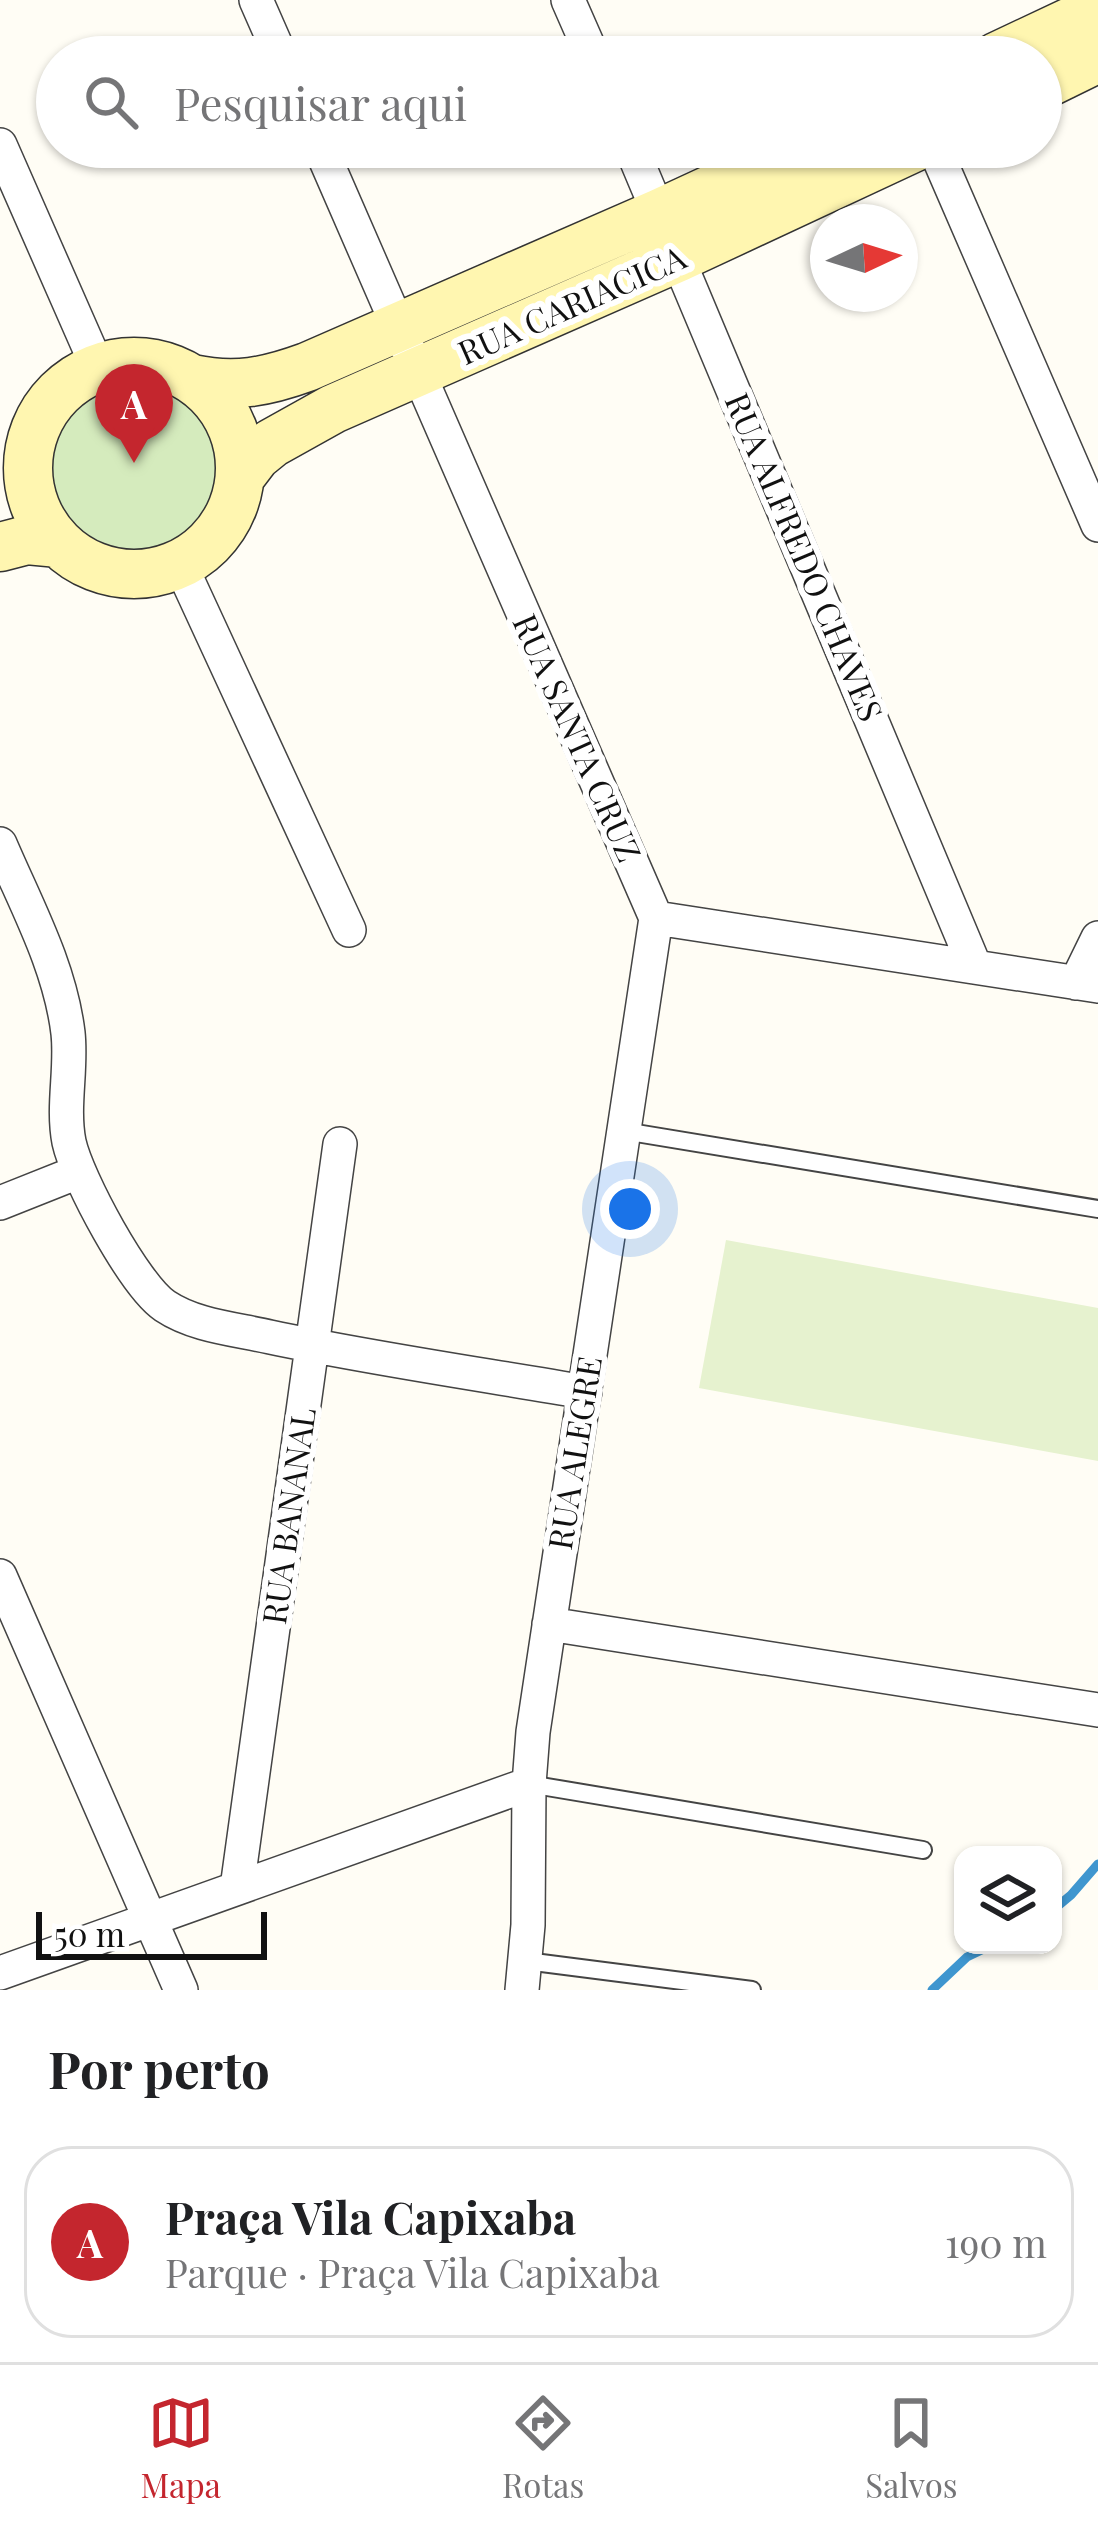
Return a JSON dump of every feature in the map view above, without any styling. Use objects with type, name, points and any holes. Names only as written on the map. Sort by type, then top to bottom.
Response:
[{"type":"street","points":[[256,0],[272,36]]},
{"type":"street","points":[[568,0],[584,36]]},
{"type":"street","points":[[1041,36],[1098,9]]},
{"type":"street","points":[[1062,76],[1098,58]]},
{"type":"street","points":[[0,145],[98,368]]},
{"type":"street","name":"RUA SANTA CRUZ","points":[[329,168],[656,918]]},
{"type":"street","name":"RUA ALFREDO CHAVES","points":[[641,168],[975,967]]},
{"type":"street","name":"RUA CARIACICA","points":[[192,379],[221,385],[279,377],[758,168]]},
{"type":"street","name":"RUA CARIACICA","points":[[240,477],[256,456],[302,424],[870,168]]},
{"type":"street","points":[[943,168],[1098,525]]},
{"type":"street","points":[[122,362],[146,362],[192,379],[230,421],[238,449],[240,477],[234,504],[221,529],[203,549],[156,573],[117,573],[80,560],[59,543],[37,510],[14,488],[46,408],[64,388],[98,368],[122,362]]},
{"type":"street","points":[[0,547],[27,540],[59,543]]},
{"type":"street","points":[[180,564],[349,930]]},
{"type":"street","points":[[0,844],[62,1000],[69,1037],[66,1111],[78,1172],[137,1277],[164,1306],[193,1320],[312,1346],[585,1392]]},
{"type":"street","points":[[656,918],[1087,984],[1098,938]]},
{"type":"street","name":"RUA ALEGRE","points":[[524,1975],[533,1732],[656,918]]},
{"type":"street","name":"RUA BANANAL","points":[[237,1888],[340,1144]]},
{"type":"street","points":[[0,1203],[78,1172]]},
{"type":"street","points":[[0,1576],[181,1990]]},
{"type":"street","points":[[549,1624],[1098,1710]]},
{"type":"street","points":[[0,1973],[529,1784]]},
{"type":"lane","points":[[624,1131],[1098,1209]]},
{"type":"lane","points":[[529,1784],[923,1850]]},
{"type":"lane","points":[[524,1975],[752,1990]]},
{"type":"green space","points":[[134,386],[166,393],[192,411],[210,437],[217,469],[210,501],[192,527],[166,545],[134,552],[102,545],[76,527],[58,501],[51,469],[58,437],[76,411],[102,393]]},
{"type":"green space","points":[[726,1240],[1098,1308],[1098,1461],[699,1388]]},
{"type":"waterway","points":[[1062,1902],[1098,1864]]},
{"type":"waterway","points":[[932,1990],[973,1954]]},
{"type":"place","name":"Praça Vila Capixaba","points":[[134,463]]}]
